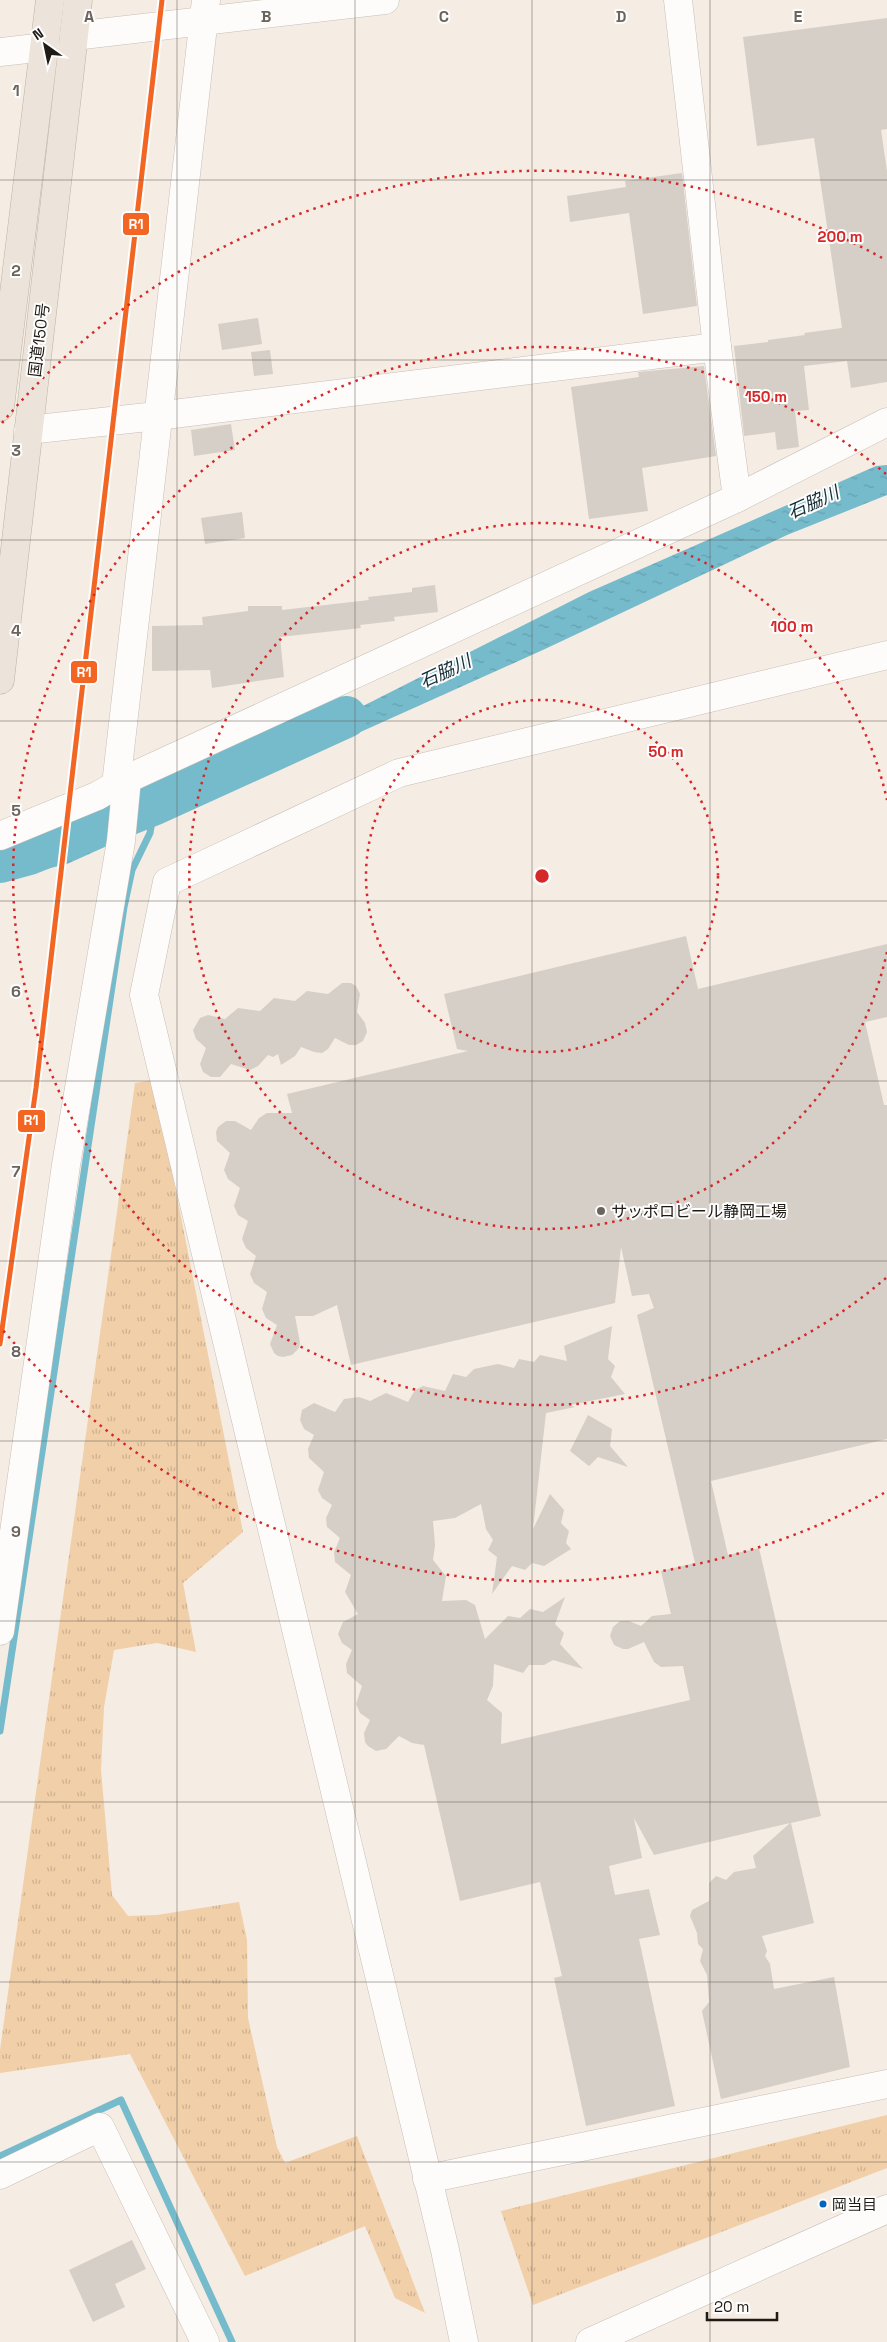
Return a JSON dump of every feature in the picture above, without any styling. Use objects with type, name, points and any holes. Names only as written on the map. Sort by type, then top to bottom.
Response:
[{"type":"highway","name":"国道150号","points":[[0,407],[50,0]]},
{"type":"highway","name":"国道150号","points":[[0,680],[78,0]]},
{"type":"street","points":[[74,36],[205,11],[385,0]]},
{"type":"street","points":[[678,0],[717,347],[738,498]]},
{"type":"street","points":[[0,1631],[66,1165],[121,841],[122,782],[157,416],[205,11]]},
{"type":"street","points":[[0,52],[45,47]]},
{"type":"street","points":[[28,430],[157,416],[717,347]]},
{"type":"street","points":[[0,836],[97,796],[122,782],[738,498],[887,422]]},
{"type":"street","points":[[464,2342],[144,995],[167,882],[400,773],[887,655]]},
{"type":"street","points":[[427,2180],[887,2084]]},
{"type":"street","points":[[0,2175],[100,2127],[206,2342]]},
{"type":"street","points":[[590,2342],[887,2209]]},
{"type":"green space","points":[[154,1080],[243,1532],[183,1583],[196,1652],[157,1643],[114,1650],[104,1707],[101,1770],[112,1895],[128,1916],[157,1915],[239,1902],[247,1940],[248,2018],[277,2147],[285,2163],[357,2136],[425,2313],[395,2298],[365,2226],[245,2276],[130,2054],[0,2073],[0,2050],[135,1083]]},
{"type":"green space","points":[[887,2115],[887,2168],[533,2305],[501,2211]]},
{"type":"water","points":[[887,465],[887,495],[787,535],[545,649],[67,864],[0,880],[0,851],[161,808],[589,592],[876,466]]},
{"type":"building","points":[[887,18],[887,129],[881,130],[887,171],[887,382],[851,388],[847,361],[804,366],[809,410],[795,411],[799,447],[777,450],[775,432],[744,436],[734,346],[768,342],[768,340],[805,335],[804,333],[842,328],[814,138],[757,146],[743,37]]},
{"type":"building","points":[[682,173],[697,306],[643,314],[629,213],[570,222],[567,196],[626,187],[625,181]]},
{"type":"building","points":[[258,318],[262,344],[222,350],[218,324]]},
{"type":"building","points":[[270,350],[273,374],[254,376],[251,352]]},
{"type":"building","points":[[704,366],[716,456],[642,468],[648,511],[589,519],[571,387],[639,377],[638,372]]},
{"type":"building","points":[[231,424],[235,450],[194,456],[191,430]]},
{"type":"building","points":[[242,512],[245,538],[205,544],[201,518]]},
{"type":"building","points":[[435,585],[438,612],[394,617],[395,621],[360,625],[361,628],[280,637],[284,677],[212,688],[210,670],[152,671],[152,626],[203,625],[202,617],[248,611],[248,606],[282,606],[282,610],[369,600],[368,597],[412,592],[412,588]]},
{"type":"building","points":[[686,936],[698,989],[887,944],[887,1017],[865,1022],[884,1105],[887,1105],[887,1439],[711,1481],[728,1555],[759,1548],[821,1816],[791,1823],[814,1923],[762,1936],[767,1951],[765,1956],[770,1964],[774,1989],[834,1977],[850,2067],[721,2099],[702,2011],[709,2002],[707,1975],[700,1961],[703,1949],[698,1944],[697,1933],[690,1916],[692,1910],[709,1901],[709,1883],[716,1876],[726,1880],[734,1872],[756,1868],[753,1856],[790,1823],[654,1855],[634,1818],[642,1858],[609,1866],[615,1895],[649,1889],[660,1935],[639,1939],[675,2106],[586,2126],[554,1978],[562,1976],[540,1882],[460,1901],[424,1745],[412,1743],[399,1736],[386,1749],[376,1751],[365,1742],[364,1733],[370,1720],[360,1713],[356,1704],[362,1686],[347,1673],[346,1664],[352,1650],[342,1643],[338,1634],[343,1622],[358,1614],[345,1592],[351,1575],[335,1562],[334,1552],[340,1538],[327,1527],[326,1518],[332,1505],[322,1498],[318,1490],[324,1472],[309,1458],[308,1449],[314,1435],[304,1429],[300,1420],[302,1410],[314,1403],[335,1412],[344,1399],[359,1397],[370,1401],[386,1393],[408,1402],[415,1390],[423,1386],[445,1391],[453,1374],[466,1377],[474,1369],[498,1364],[514,1368],[519,1359],[534,1362],[540,1355],[567,1361],[564,1346],[612,1326],[608,1359],[615,1366],[611,1377],[625,1394],[570,1405],[575,1407],[546,1413],[533,1529],[550,1494],[564,1510],[561,1523],[569,1531],[566,1543],[571,1549],[544,1566],[532,1563],[525,1570],[512,1566],[492,1594],[497,1557],[488,1550],[493,1540],[486,1529],[481,1504],[455,1518],[433,1521],[435,1545],[433,1560],[446,1576],[442,1601],[466,1600],[475,1605],[485,1639],[508,1616],[520,1618],[530,1609],[543,1612],[565,1597],[555,1624],[564,1633],[560,1644],[583,1669],[553,1660],[544,1665],[529,1665],[523,1673],[494,1664],[493,1686],[487,1700],[502,1713],[501,1744],[690,1700],[683,1666],[661,1667],[654,1662],[644,1642],[628,1649],[623,1649],[614,1645],[610,1636],[613,1627],[620,1621],[629,1621],[641,1626],[652,1616],[671,1614],[661,1571],[695,1563],[637,1315],[654,1308],[649,1294],[632,1296],[621,1247],[615,1303],[351,1365],[337,1305],[313,1316],[295,1316],[300,1343],[299,1348],[292,1355],[278,1356],[274,1353],[270,1344],[277,1325],[266,1318],[262,1309],[267,1292],[254,1283],[250,1274],[256,1256],[246,1248],[242,1239],[248,1221],[238,1215],[234,1206],[240,1188],[228,1179],[224,1170],[230,1153],[217,1141],[216,1132],[218,1127],[226,1121],[235,1121],[251,1130],[259,1118],[267,1113],[292,1113],[287,1094],[468,1051],[457,1049],[444,994]]},
{"type":"building","points":[[342,983],[351,983],[356,986],[360,994],[357,1012],[365,1023],[367,1032],[363,1041],[356,1045],[349,1045],[335,1038],[328,1049],[322,1053],[301,1047],[295,1056],[281,1065],[278,1054],[273,1057],[268,1055],[258,1066],[250,1070],[231,1064],[220,1077],[211,1077],[203,1072],[200,1064],[206,1048],[196,1039],[193,1030],[200,1018],[208,1015],[225,1019],[238,1008],[260,1011],[274,998],[295,1001],[307,991],[328,994]]},
{"type":"building","points":[[588,1415],[612,1429],[610,1446],[628,1467],[598,1457],[589,1466],[570,1451]]},
{"type":"building","points":[[132,2240],[146,2269],[115,2284],[125,2307],[93,2322],[69,2270]]},
{"type":"waterway","name":"石脇川","points":[[0,862],[29,854],[155,804],[346,717]]},
{"type":"waterway","points":[[0,1731],[124,907],[132,870],[150,833],[155,804]]},
{"type":"waterway","points":[[0,2156],[121,2100],[232,2342]]},
{"type":"transit line","name":"R1","points":[[0,1344],[36,1088],[162,0]]},
{"type":"place","name":"サッポロビール静岡工場","points":[[601,1211]]},
{"type":"place","name":"岡当目","points":[[823,2204]]}]
